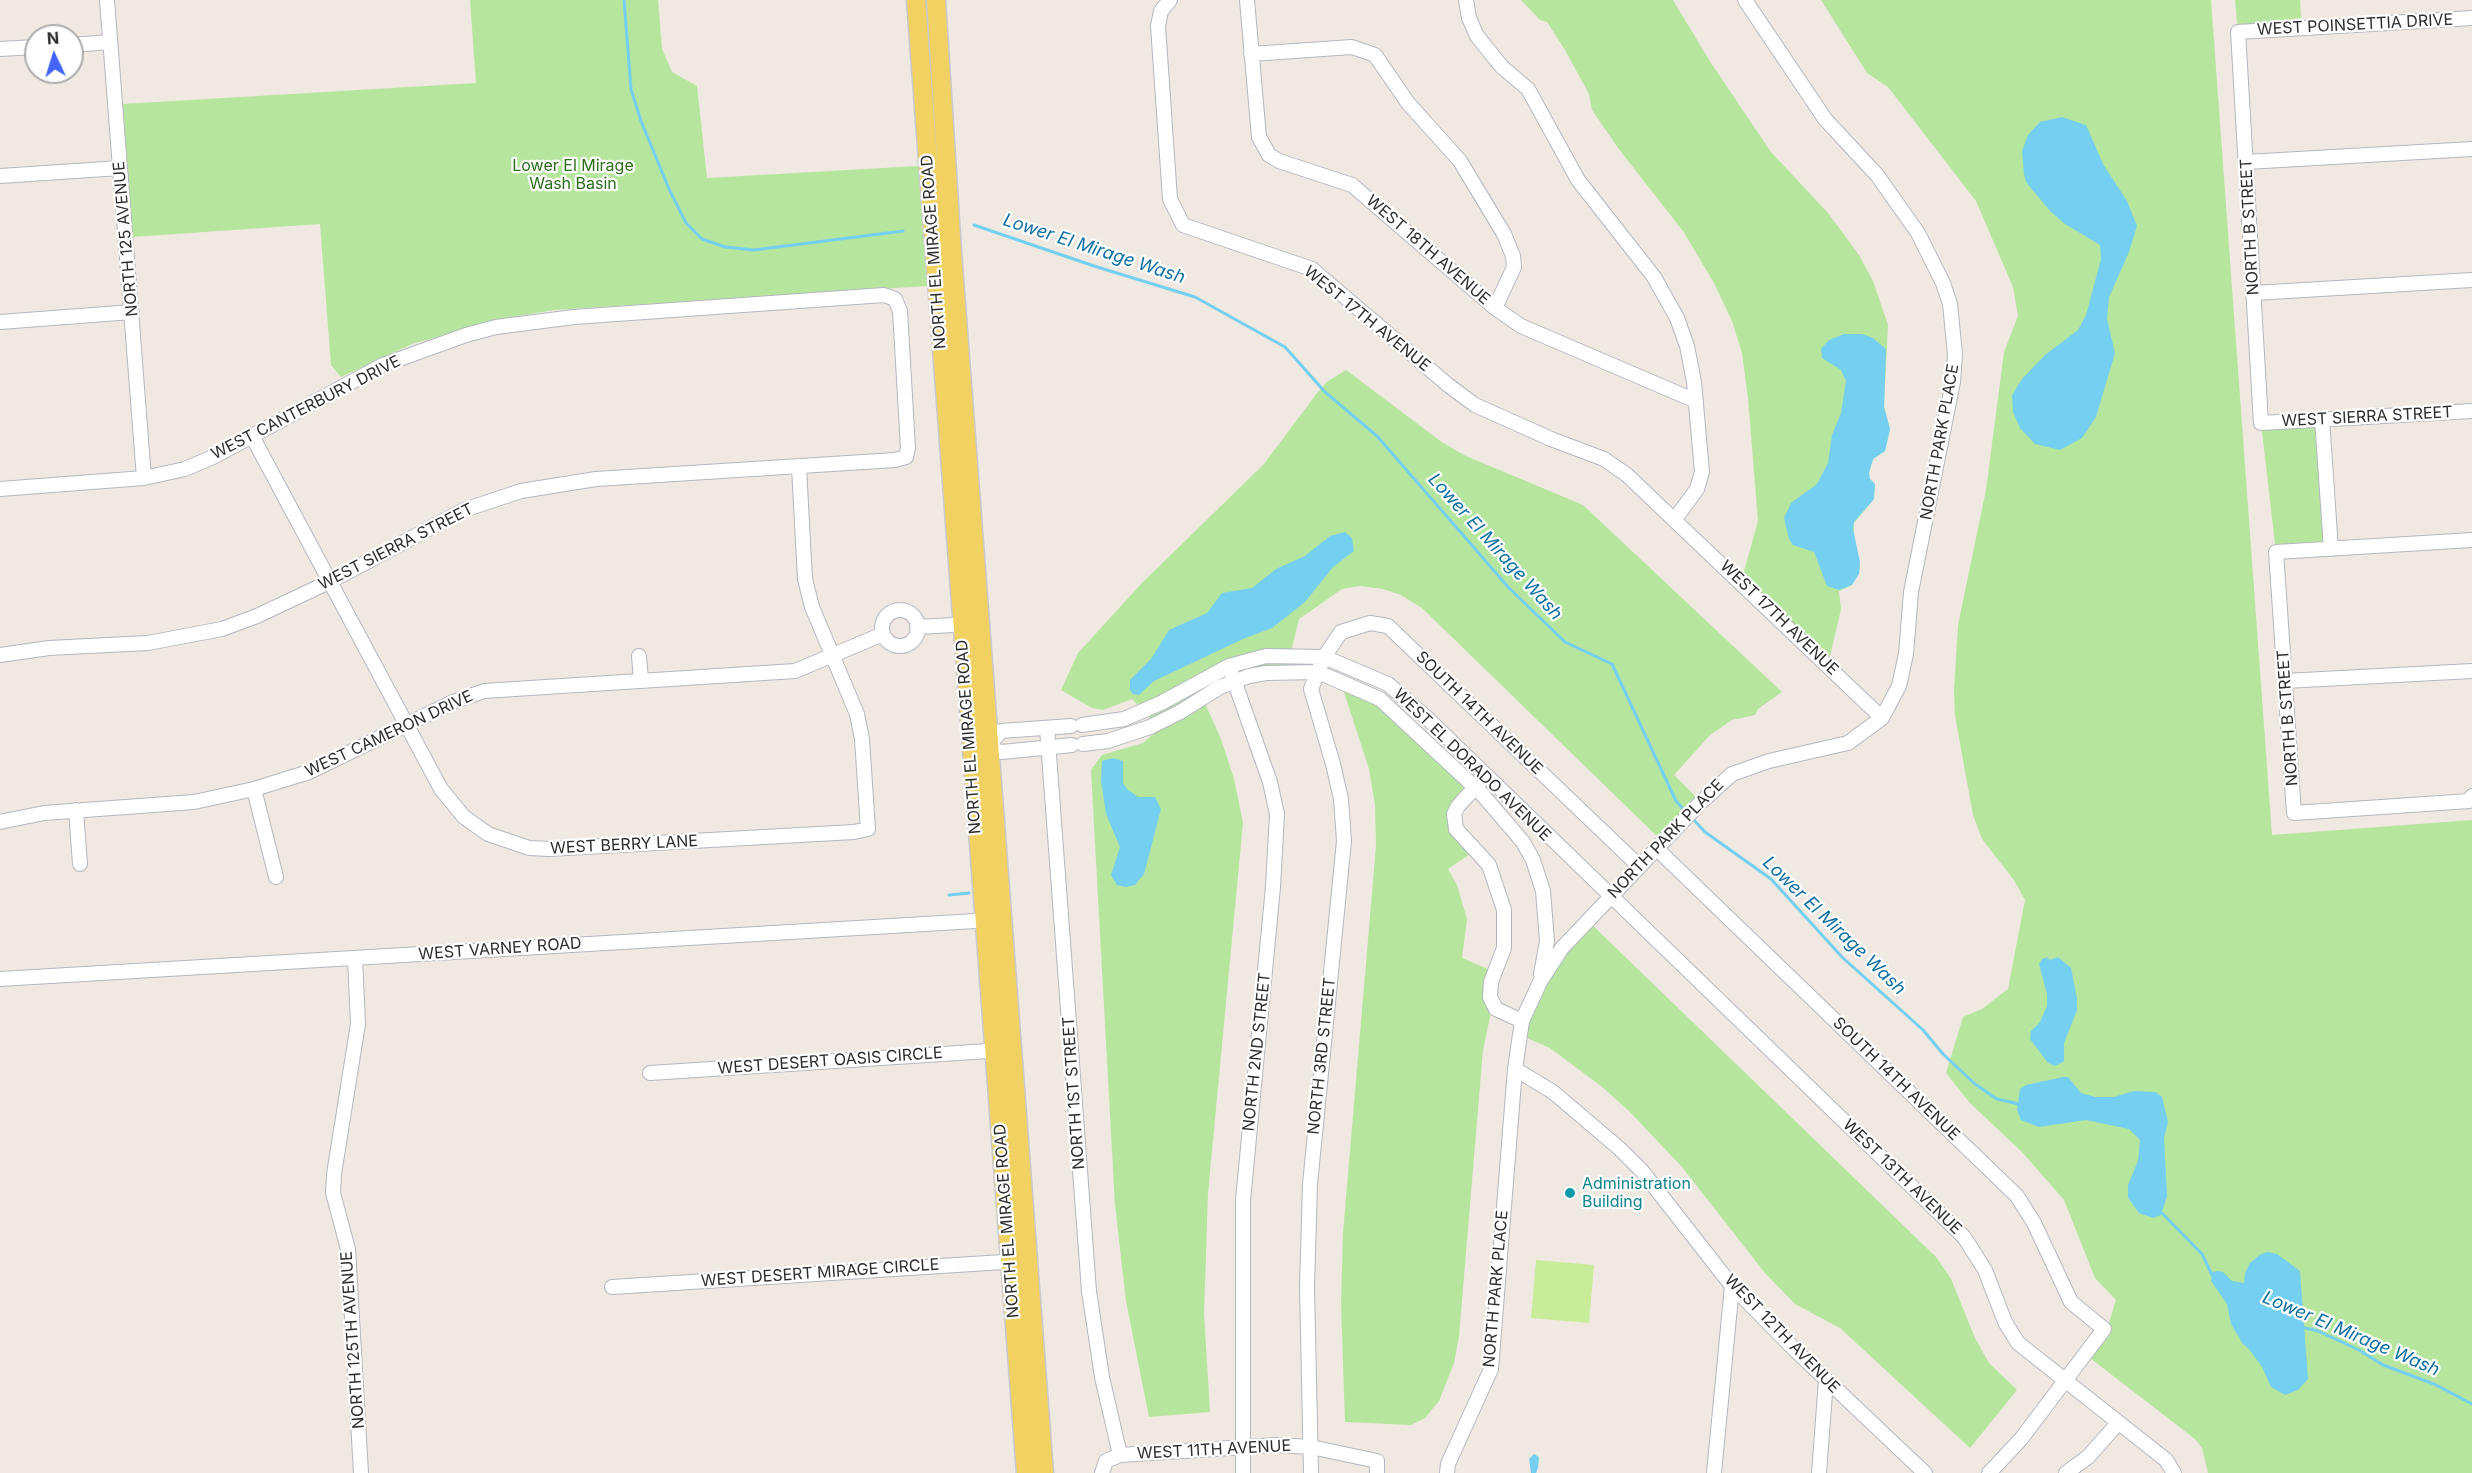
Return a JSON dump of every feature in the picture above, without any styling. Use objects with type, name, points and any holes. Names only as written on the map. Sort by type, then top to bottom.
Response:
[{"type":"main road","name":"NORTH EL MIRAGE ROAD","points":[[916,0],[970,624],[1019,1261],[1044,1473]]},
{"type":"main road","name":"NORTH EL MIRAGE ROAD","points":[[936,0],[970,624]]},
{"type":"main road","name":"NORTH EL MIRAGE ROAD","points":[[1019,1261],[1026,1473]]},
{"type":"street","name":"NORTH 125 AVENUE","points":[[107,0],[144,478]]},
{"type":"street","name":"WEST 17TH AVENUE","points":[[1170,0],[1161,11],[1158,26],[1170,200],[1183,225],[1312,269],[1448,385],[1475,405],[1551,439],[1604,459],[1627,474],[1882,718]]},
{"type":"street","name":"WEST 18TH AVENUE","points":[[1247,0],[1259,137],[1269,155],[1279,161],[1352,185],[1495,308],[1521,326],[1696,401]]},
{"type":"street","points":[[1466,0],[1468,18],[1489,53],[1528,89],[1574,174],[1654,277],[1687,346],[1696,401],[1702,472],[1697,489],[1675,519]]},
{"type":"street","name":"NORTH PARK PLACE","points":[[1447,1468],[1491,1369],[1515,1069],[1522,1021],[1540,982],[1559,951],[1658,850],[1700,803],[1732,774],[1769,761],[1848,742],[1882,718],[1899,686],[1906,654],[1911,592],[1953,382],[1955,354],[1950,304],[1943,283],[1918,233],[1876,175],[1825,119],[1745,0]]},
{"type":"street","name":"WEST POINSETTIA DRIVE","points":[[2238,32],[2472,18]]},
{"type":"street","name":"NORTH B STREET","points":[[2238,32],[2261,423]]},
{"type":"street","points":[[84,44],[111,42]]},
{"type":"street","points":[[1251,54],[1352,47],[1375,55],[1408,103],[1460,161],[1504,234],[1513,256],[1514,267],[1495,308]]},
{"type":"street","points":[[0,49],[24,48]]},
{"type":"street","points":[[2246,162],[2472,149]]},
{"type":"street","points":[[0,176],[120,168]]},
{"type":"street","points":[[2253,292],[2472,280]]},
{"type":"street","name":"WEST CANTERBURY DRIVE","points":[[0,489],[144,478],[185,469],[252,436],[383,365],[466,335],[496,327],[574,317],[884,295],[896,299],[900,311],[908,448],[906,457]]},
{"type":"street","points":[[0,322],[132,312]]},
{"type":"street","name":"WEST SIERRA STREET","points":[[2261,423],[2472,411]]},
{"type":"street","points":[[2322,419],[2331,549],[2472,540]]},
{"type":"street","name":"WEST BERRY LANE","points":[[252,436],[441,789],[464,817],[488,834],[529,848],[560,849],[854,832],[868,829],[861,731],[857,714],[834,656]]},
{"type":"street","name":"WEST SIERRA STREET","points":[[0,654],[49,648],[148,643],[222,629],[257,616],[329,582],[464,510],[520,491],[596,479],[799,467],[896,460],[906,457]]},
{"type":"street","points":[[799,467],[805,579],[812,607],[834,656]]},
{"type":"street","name":"NORTH B STREET","points":[[2331,549],[2276,552],[2294,813],[2471,799]]},
{"type":"street","points":[[899,610],[909,613],[917,627],[914,639],[903,645],[891,644],[883,634],[885,618],[899,610]]},
{"type":"street","name":"SOUTH 14TH AVENUE","points":[[1318,672],[1324,657],[1341,632],[1370,623],[1388,626],[1640,866]]},
{"type":"street","points":[[917,627],[970,624]]},
{"type":"street","name":"WEST CAMERON DRIVE","points":[[0,822],[76,810],[138,808],[194,802],[254,789],[309,772],[409,726],[453,702],[484,691],[795,671],[883,634]]},
{"type":"street","points":[[639,656],[641,680]]},
{"type":"street","name":"WEST EL DORADO AVENUE","points":[[979,747],[1001,731],[1076,726],[1124,719],[1229,666],[1266,656],[1324,657],[1388,684],[1427,718],[1610,897]]},
{"type":"street","name":"NORTH 2ND STREET","points":[[1229,666],[1270,782],[1276,814],[1277,837],[1244,1200],[1243,1473]]},
{"type":"street","points":[[2285,681],[2472,671]]},
{"type":"street","name":"WEST EL DORADO AVENUE","points":[[979,747],[1002,752],[1108,741],[1150,727],[1180,712],[1220,687],[1235,681],[1266,673],[1318,672],[1380,699],[1476,788],[1508,822],[1523,842],[1541,884],[1547,941],[1540,982]]},
{"type":"street","name":"NORTH 3RD STREET","points":[[1311,1473],[1307,1287],[1310,1184],[1344,841],[1339,788],[1311,689],[1318,672]]},
{"type":"street","name":"NORTH 1ST STREET","points":[[1047,728],[1089,1291],[1102,1377],[1120,1455]]},
{"type":"street","points":[[1485,776],[1458,806],[1454,814],[1455,829],[1489,865],[1504,910],[1504,948],[1490,990],[1493,1004],[1506,1016],[1522,1021]]},
{"type":"street","points":[[254,789],[276,877]]},
{"type":"street","points":[[76,810],[80,864]]},
{"type":"street","name":"SOUTH 14TH AVENUE","points":[[1658,850],[2017,1196],[2034,1222],[2071,1302],[2104,1329],[2066,1383]]},
{"type":"street","name":"WEST 13TH AVENUE","points":[[1610,897],[1964,1237],[1985,1270],[2005,1322],[2018,1343],[2118,1423],[2173,1471]]},
{"type":"street","name":"WEST VARNEY ROAD","points":[[0,979],[992,920]]},
{"type":"street","name":"NORTH 125TH AVENUE","points":[[355,958],[358,1024],[333,1193],[348,1249],[361,1473]]},
{"type":"street","name":"WEST DESERT OASIS CIRCLE","points":[[650,1073],[1003,1050]]},
{"type":"street","name":"WEST 12TH AVENUE","points":[[1515,1069],[1553,1092],[1620,1149],[1642,1171],[1732,1286],[1826,1380],[1925,1473]]},
{"type":"street","name":"WEST DESERT MIRAGE CIRCLE","points":[[612,1287],[1019,1261]]},
{"type":"street","points":[[1714,1473],[1732,1286]]},
{"type":"street","points":[[1819,1473],[1826,1380]]},
{"type":"street","points":[[1989,1473],[2021,1439],[2066,1383]]},
{"type":"street","points":[[2066,1473],[2088,1457],[2118,1423]]},
{"type":"street","name":"WEST 11TH AVENUE","points":[[1120,1455],[1242,1447],[1311,1447],[1377,1467]]},
{"type":"street","points":[[1102,1473],[1106,1461],[1120,1455]]},
{"type":"green space","name":"Lower El Mirage Wash Basin","points":[[470,0],[658,0],[662,49],[672,72],[697,86],[707,178],[918,166],[927,286],[554,310],[506,318],[412,344],[341,377],[331,365],[320,224],[132,237],[123,104],[476,83]]},
{"type":"green space","points":[[1521,0],[1673,0],[1711,63],[1771,152],[1828,213],[1859,255],[1873,281],[1888,325],[1884,407],[1890,429],[1885,451],[1873,459],[1869,473],[1870,479],[1875,484],[1874,499],[1854,523],[1854,537],[1860,568],[1852,585],[1839,591],[1841,609],[1828,665],[1741,582],[1758,521],[1748,398],[1742,353],[1732,321],[1714,283],[1683,231],[1618,148],[1592,110],[1589,94],[1547,22],[1540,20]]},
{"type":"green space","points":[[1821,0],[2211,0],[2272,835],[2472,820],[2472,1473],[2208,1473],[2202,1448],[2195,1439],[2090,1358],[2109,1336],[2108,1326],[2116,1300],[2095,1278],[2064,1200],[2023,1153],[1970,1103],[1946,1073],[1963,1017],[1982,1009],[2008,989],[2025,900],[2014,880],[1982,839],[1973,815],[1955,716],[1954,690],[1958,625],[1986,490],[2004,352],[2018,316],[2013,287],[1976,201],[1888,87],[1867,73]]},
{"type":"green space","points":[[2235,0],[2300,0],[2302,28],[2238,32]]},
{"type":"green space","points":[[1346,370],[1443,443],[1466,456],[1583,505],[1782,692],[1758,709],[1755,715],[1732,720],[1710,735],[1674,775],[1701,802],[1664,843],[1422,608],[1401,595],[1383,589],[1360,586],[1342,589],[1299,619],[1286,672],[1202,697],[1221,739],[1234,779],[1243,823],[1208,1193],[1204,1313],[1210,1412],[1149,1417],[1126,1301],[1115,1205],[1091,770],[1102,755],[1143,743],[1160,728],[1132,699],[1103,710],[1092,708],[1061,690],[1078,653],[1141,584],[1264,464],[1328,381]]},
{"type":"green space","points":[[2322,419],[2331,549],[2276,552],[2261,423]]},
{"type":"green space","points":[[1340,680],[1380,699],[1476,788],[1454,814],[1476,850],[1448,869],[1457,885],[1467,919],[1462,958],[1495,972],[1493,1003],[1483,1050],[1459,1336],[1454,1363],[1439,1401],[1425,1418],[1411,1425],[1345,1422],[1341,1303],[1343,1233],[1376,846],[1375,805],[1369,769]]},
{"type":"green space","points":[[1588,921],[1936,1257],[1951,1279],[1975,1338],[1989,1363],[2017,1390],[1970,1448],[1840,1328],[1795,1304],[1765,1273],[1682,1167],[1630,1112],[1601,1086],[1550,1048],[1520,1035],[1522,1021]]},
{"type":"green space","points":[[1536,1260],[1594,1265],[1589,1323],[1531,1318]]},
{"type":"water","points":[[2062,117],[2086,125],[2103,164],[2127,201],[2137,226],[2129,252],[2109,297],[2107,319],[2115,353],[2096,417],[2082,438],[2060,450],[2035,444],[2020,428],[2013,412],[2012,395],[2022,379],[2045,355],[2078,330],[2086,315],[2101,259],[2100,245],[2065,224],[2050,211],[2026,182],[2022,151],[2028,135],[2040,122]]},
{"type":"water","points":[[1844,334],[1862,334],[1873,338],[1886,349],[1884,407],[1890,429],[1885,451],[1873,459],[1869,473],[1870,479],[1875,484],[1874,499],[1854,522],[1853,529],[1860,562],[1859,574],[1852,585],[1839,590],[1827,586],[1814,552],[1793,545],[1789,539],[1784,518],[1791,503],[1817,484],[1828,463],[1832,435],[1841,413],[1846,381],[1841,370],[1822,358],[1821,349],[1829,340]]},
{"type":"water","points":[[1345,532],[1352,538],[1354,551],[1333,567],[1305,602],[1272,628],[1243,639],[1154,681],[1139,695],[1133,694],[1130,690],[1130,680],[1151,659],[1169,630],[1207,613],[1222,593],[1252,588],[1276,569],[1305,556],[1330,536]]},
{"type":"water","points":[[1113,758],[1123,761],[1123,783],[1127,789],[1138,797],[1155,797],[1161,809],[1144,874],[1135,885],[1126,887],[1117,885],[1111,875],[1120,847],[1106,814],[1101,781],[1102,761]]},
{"type":"water","points":[[2048,957],[2049,960],[2058,957],[2071,968],[2077,999],[2077,1010],[2064,1043],[2064,1061],[2055,1066],[2048,1063],[2030,1039],[2031,1031],[2040,1022],[2047,1006],[2047,994],[2039,964],[2042,959]]},
{"type":"water","points":[[2068,1077],[2081,1093],[2095,1097],[2114,1097],[2134,1091],[2155,1092],[2162,1097],[2168,1122],[2164,1138],[2167,1196],[2161,1215],[2153,1218],[2139,1213],[2128,1198],[2128,1185],[2138,1161],[2140,1140],[2129,1129],[2086,1120],[2039,1127],[2021,1120],[2017,1110],[2020,1089],[2026,1085]]},
{"type":"water","points":[[2268,1252],[2277,1254],[2300,1271],[2308,1379],[2298,1390],[2285,1395],[2271,1387],[2262,1367],[2243,1344],[2231,1324],[2227,1304],[2211,1281],[2213,1272],[2218,1271],[2223,1272],[2232,1281],[2244,1283],[2245,1273],[2250,1263],[2261,1254]]},
{"type":"water","points":[[1534,1454],[1539,1457],[1538,1468],[1536,1473],[1531,1473],[1529,1459]]},
{"type":"waterway","name":"Lower El Mirage Wash","points":[[624,0],[631,89],[641,121],[669,189],[686,223],[702,239],[725,247],[754,250],[903,231]]},
{"type":"waterway","name":"Lower El Mirage Wash","points":[[974,225],[1094,266],[1195,297],[1285,347],[1325,392],[1377,436],[1509,588],[1565,642],[1612,664],[1676,801],[1686,812]]},
{"type":"waterway","name":"Lower El Mirage Wash","points":[[1691,817],[1705,832],[1771,879],[1842,957],[1923,1030],[1943,1054],[1975,1084],[1997,1099],[2019,1104]]},
{"type":"waterway","points":[[949,895],[969,893]]},
{"type":"waterway","name":"Lower El Mirage Wash","points":[[2160,1211],[2202,1254],[2213,1277]]},
{"type":"waterway","name":"Lower El Mirage Wash","points":[[2301,1327],[2318,1331],[2359,1350],[2383,1365],[2434,1384],[2472,1404]]},
{"type":"place","name":"Administration Building","points":[[1570,1193]]}]
